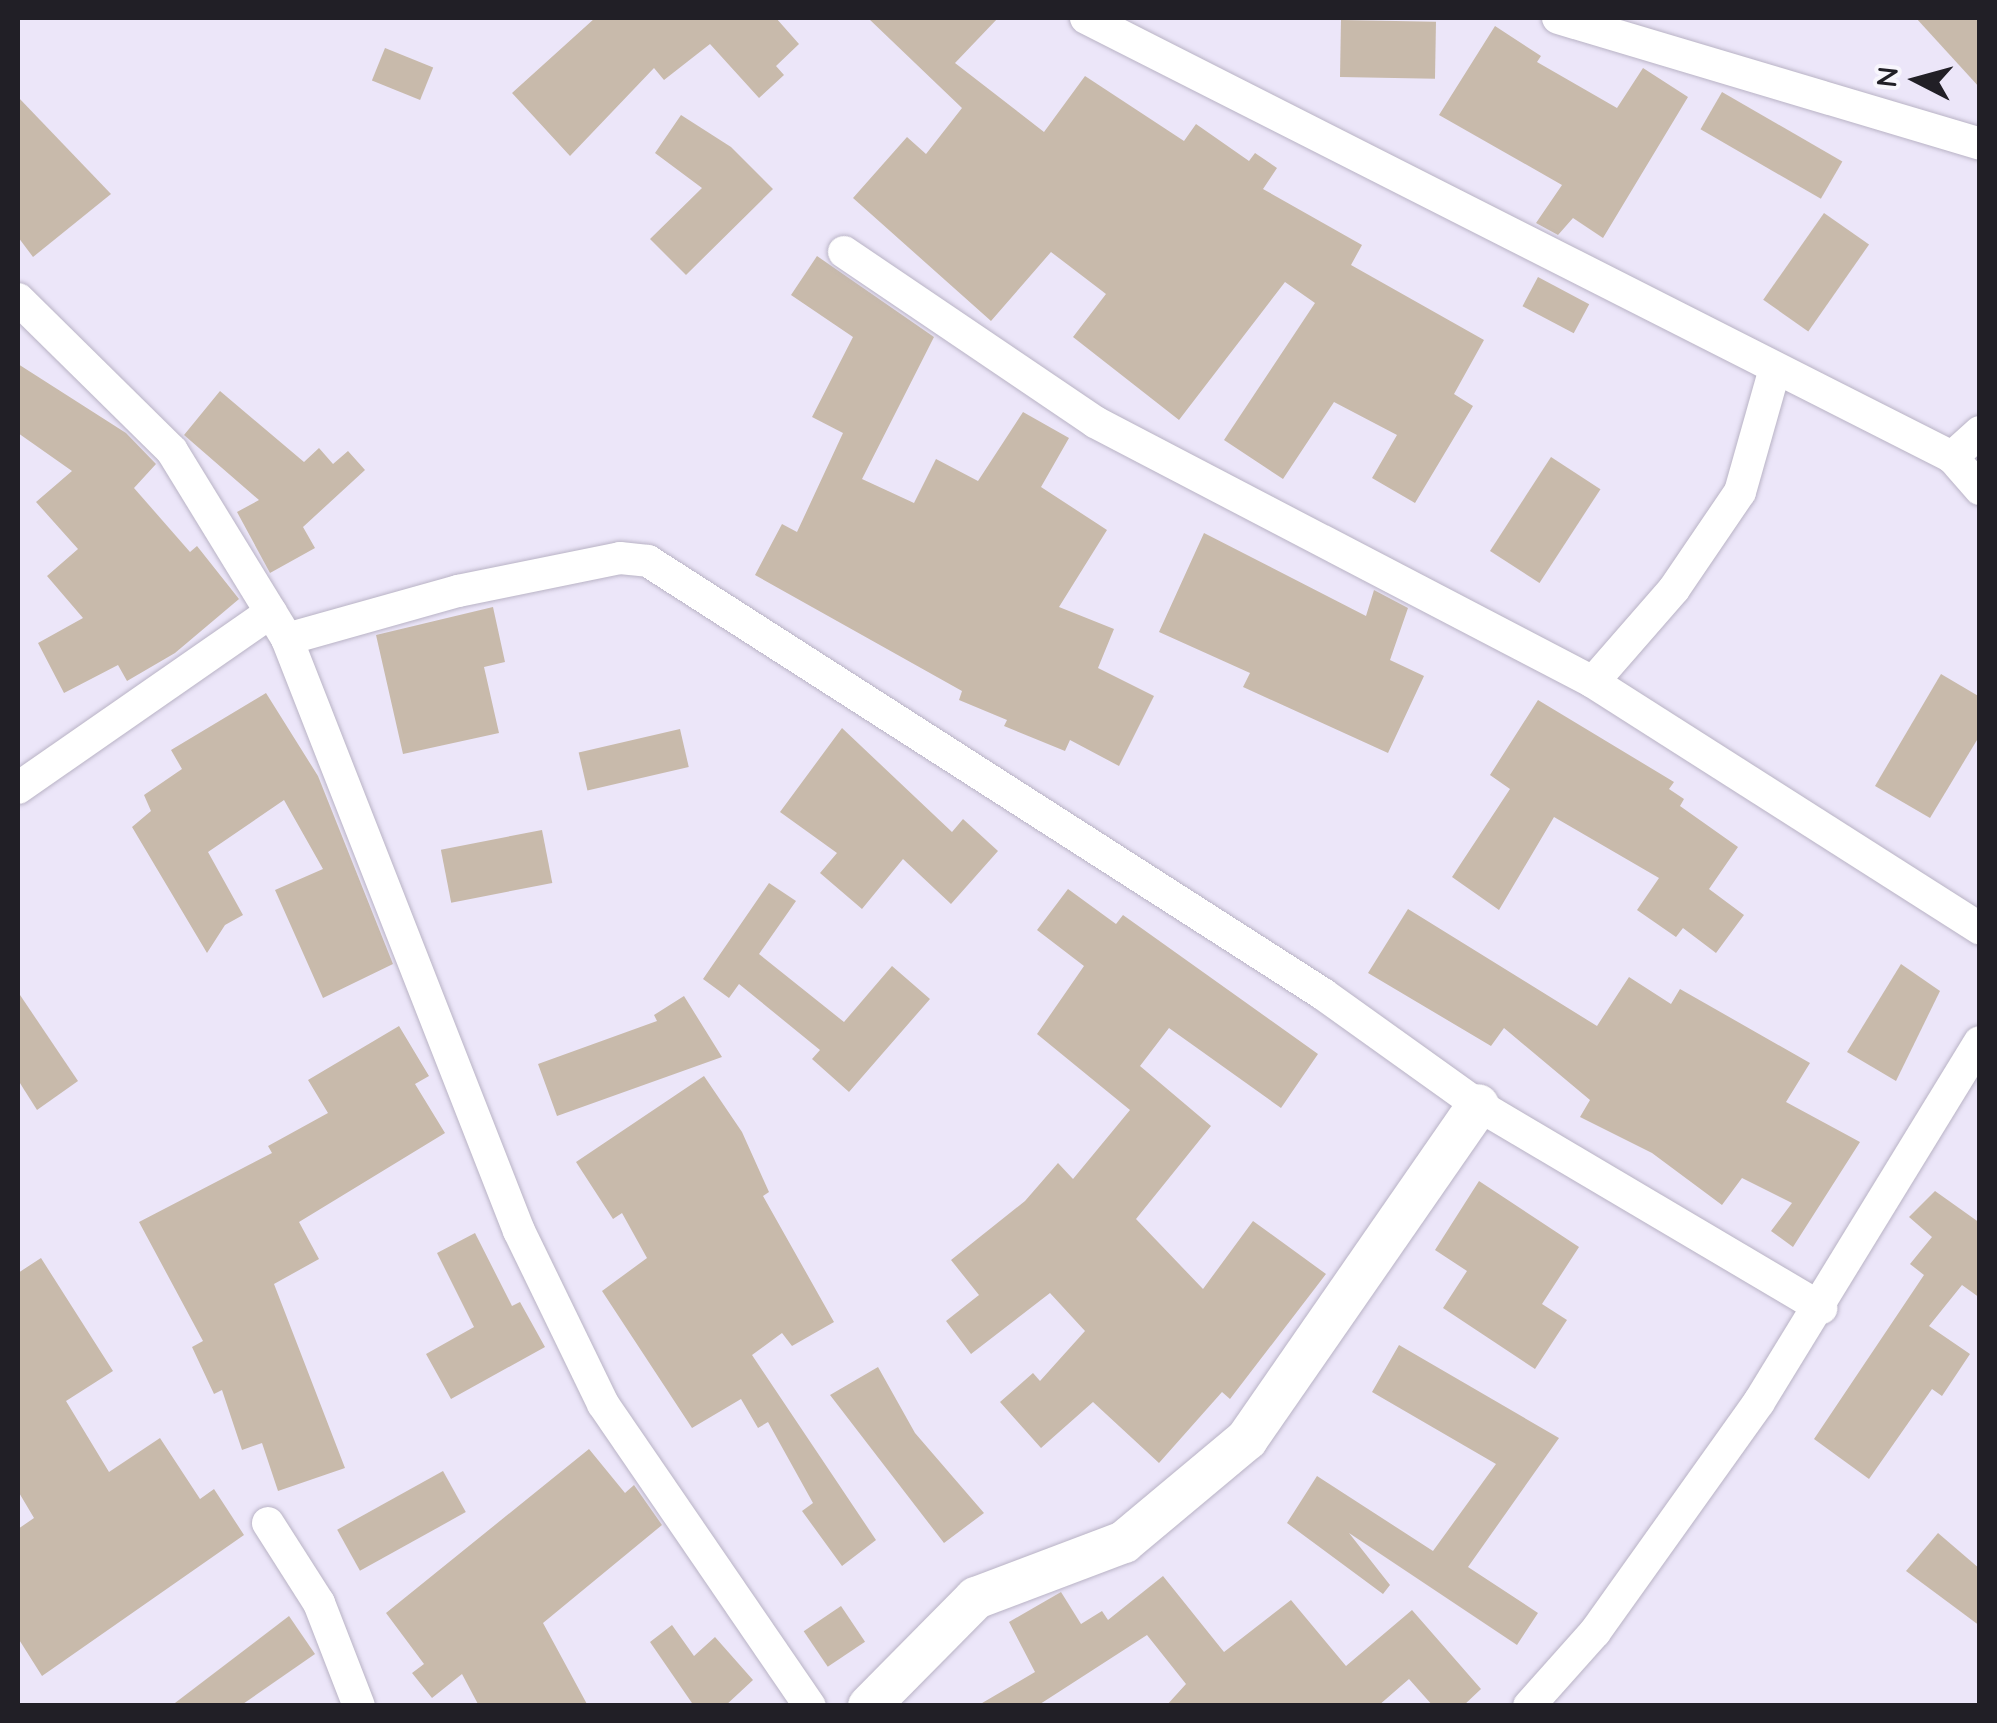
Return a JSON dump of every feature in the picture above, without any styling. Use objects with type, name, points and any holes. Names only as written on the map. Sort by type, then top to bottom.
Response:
[{"type":"street","points":[[1086,18],[1774,372],[1952,457],[1980,489]]},
{"type":"street","points":[[1558,18],[1617,23],[1980,144]]},
{"type":"street","points":[[844,252],[1095,422],[1593,682],[1980,929]]},
{"type":"street","points":[[18,299],[172,451],[279,625],[519,1231],[594,1387],[810,1706]]},
{"type":"street","points":[[1593,682],[1674,589],[1740,492],[1774,372]]},
{"type":"street","points":[[1952,457],[1980,432]]},
{"type":"street","points":[[18,788],[279,625],[620,558],[648,561],[1323,994],[1478,1105],[1822,1308]]},
{"type":"street","points":[[1530,1706],[1595,1632],[1822,1308],[1980,1042]]},
{"type":"street","points":[[869,1706],[976,1598],[1124,1542],[1247,1440],[1478,1105]]},
{"type":"street","points":[[268,1523],[319,1603],[360,1706]]},
{"type":"building","points":[[595,18],[776,18],[799,44],[776,66],[784,75],[759,98],[710,44],[664,80],[654,68],[570,156],[512,93]]},
{"type":"building","points":[[868,18],[998,18],[955,63],[1044,132],[1085,76],[1184,141],[1196,124],[1249,161],[1255,153],[1277,168],[1263,189],[1362,245],[1351,265],[1484,340],[1454,394],[1473,406],[1415,503],[1372,478],[1397,435],[1334,402],[1283,479],[1224,440],[1315,303],[1285,282],[1179,420],[1073,337],[1106,294],[1051,252],[991,321],[853,198],[907,137],[926,154],[962,108]]},
{"type":"building","points":[[1916,18],[1980,18],[1980,88]]},
{"type":"building","points":[[1341,20],[1436,22],[1435,79],[1340,77]]},
{"type":"building","points":[[1495,26],[1541,56],[1537,62],[1617,108],[1643,68],[1688,97],[1603,238],[1573,218],[1558,235],[1536,223],[1562,185],[1439,115]]},
{"type":"building","points":[[385,48],[433,67],[420,100],[372,80]]},
{"type":"building","points":[[1722,92],[1842,162],[1821,199],[1700,129]]},
{"type":"building","points":[[18,97],[111,194],[33,257],[18,237]]},
{"type":"building","points":[[681,115],[731,147],[773,189],[686,275],[650,239],[702,188],[655,153]]},
{"type":"building","points":[[1824,213],[1869,245],[1808,331],[1763,300]]},
{"type":"building","points":[[817,256],[934,337],[862,479],[914,503],[936,459],[978,481],[1023,412],[1069,438],[1041,487],[1107,530],[1059,607],[1114,629],[1098,668],[1154,696],[1119,766],[1070,740],[1065,751],[1004,726],[1007,720],[959,700],[962,691],[755,575],[782,524],[797,532],[843,433],[812,417],[853,337],[791,295]]},
{"type":"building","points":[[1538,277],[1589,304],[1574,333],[1523,306]]},
{"type":"building","points":[[18,364],[126,433],[156,464],[134,488],[190,552],[197,546],[239,599],[175,653],[127,681],[118,665],[64,693],[38,643],[83,618],[47,576],[78,549],[36,502],[72,471],[18,433]]},
{"type":"building","points":[[220,391],[304,462],[319,448],[333,464],[348,451],[365,470],[303,527],[315,548],[270,573],[237,512],[259,500],[184,435]]},
{"type":"building","points":[[1551,457],[1600,489],[1539,583],[1490,551]]},
{"type":"building","points":[[1204,533],[1366,616],[1374,590],[1408,608],[1390,660],[1424,676],[1388,753],[1243,687],[1250,673],[1159,632]]},
{"type":"building","points":[[493,607],[505,662],[484,667],[499,733],[403,754],[376,635]]},
{"type":"building","points":[[1941,674],[1980,697],[1980,735],[1930,818],[1875,786]]},
{"type":"building","points":[[266,693],[318,776],[393,964],[323,998],[275,890],[323,869],[284,800],[208,852],[243,915],[225,925],[207,953],[132,827],[151,811],[144,795],[182,769],[171,750]]},
{"type":"building","points":[[1538,700],[1674,782],[1669,789],[1684,799],[1680,806],[1738,847],[1709,889],[1744,915],[1716,953],[1683,928],[1676,937],[1637,910],[1659,878],[1554,817],[1499,910],[1452,877],[1510,789],[1490,775]]},
{"type":"building","points":[[842,728],[952,832],[963,819],[998,851],[951,904],[903,859],[862,909],[820,873],[837,853],[780,812]]},
{"type":"building","points":[[680,729],[689,767],[587,790],[579,752]]},
{"type":"building","points":[[542,830],[552,883],[451,903],[441,850]]},
{"type":"building","points":[[769,883],[796,901],[759,954],[844,1022],[892,966],[930,999],[849,1092],[812,1059],[820,1050],[739,984],[729,998],[703,979]]},
{"type":"building","points":[[1068,889],[1116,924],[1123,915],[1318,1054],[1281,1108],[1169,1028],[1140,1066],[1211,1126],[1136,1219],[1203,1289],[1253,1221],[1326,1274],[1230,1399],[1222,1392],[1159,1463],[1093,1402],[1041,1448],[1000,1402],[1033,1373],[1040,1381],[1085,1331],[1050,1293],[971,1354],[946,1321],[979,1295],[951,1260],[1025,1201],[1058,1163],[1073,1179],[1130,1110],[1037,1034],[1084,966],[1037,930]]},
{"type":"building","points":[[1408,909],[1597,1026],[1629,977],[1671,1004],[1680,989],[1810,1063],[1786,1102],[1860,1142],[1793,1247],[1771,1231],[1792,1203],[1742,1178],[1722,1205],[1652,1153],[1580,1117],[1590,1100],[1504,1028],[1491,1046],[1368,973]]},
{"type":"building","points":[[1901,964],[1940,991],[1896,1081],[1847,1052]]},
{"type":"building","points":[[18,992],[78,1081],[37,1110],[18,1080]]},
{"type":"building","points":[[684,996],[722,1057],[557,1116],[538,1064],[657,1021],[654,1015]]},
{"type":"building","points":[[399,1026],[429,1076],[415,1084],[445,1133],[299,1222],[319,1259],[274,1284],[345,1468],[278,1491],[262,1443],[242,1450],[222,1390],[214,1394],[192,1347],[203,1341],[139,1222],[272,1153],[268,1146],[328,1113],[308,1080]]},
{"type":"building","points":[[704,1076],[742,1132],[769,1192],[763,1196],[834,1322],[792,1346],[782,1333],[752,1355],[876,1540],[842,1566],[802,1511],[813,1503],[768,1422],[758,1428],[741,1399],[692,1428],[602,1291],[647,1258],[622,1213],[613,1219],[576,1162]]},
{"type":"building","points":[[1479,1181],[1579,1247],[1542,1304],[1567,1320],[1535,1369],[1443,1308],[1467,1271],[1435,1250]]},
{"type":"building","points":[[1935,1191],[1980,1223],[1980,1298],[1962,1285],[1929,1326],[1970,1354],[1942,1396],[1932,1389],[1869,1479],[1814,1439],[1924,1275],[1910,1264],[1932,1237],[1909,1217]]},
{"type":"building","points":[[475,1233],[512,1306],[520,1302],[545,1347],[451,1399],[426,1354],[474,1327],[437,1253]]},
{"type":"building","points":[[41,1258],[113,1371],[66,1401],[109,1472],[160,1438],[200,1499],[214,1489],[244,1535],[42,1676],[18,1638],[18,1529],[34,1518],[18,1491],[18,1273]]},
{"type":"building","points":[[1399,1345],[1559,1438],[1468,1567],[1538,1613],[1517,1645],[1349,1533],[1390,1585],[1383,1594],[1287,1523],[1317,1476],[1433,1551],[1496,1464],[1372,1392]]},
{"type":"building","points":[[878,1367],[915,1433],[984,1513],[944,1543],[830,1395]]},
{"type":"building","points":[[589,1449],[625,1493],[634,1485],[662,1525],[543,1623],[588,1706],[479,1706],[462,1674],[432,1698],[412,1673],[424,1664],[386,1613]]},
{"type":"building","points":[[443,1471],[466,1512],[360,1571],[337,1530]]},
{"type":"building","points":[[1938,1533],[1980,1569],[1980,1626],[1906,1571]]},
{"type":"building","points":[[1163,1576],[1224,1652],[1291,1600],[1346,1666],[1412,1610],[1481,1689],[1463,1706],[1433,1706],[1409,1679],[1378,1706],[1166,1706],[1186,1684],[1147,1635],[1037,1706],[977,1706],[1035,1672],[1009,1622],[1061,1592],[1081,1624],[1102,1611],[1108,1620]]},
{"type":"building","points":[[841,1606],[865,1642],[828,1667],[804,1631]]},
{"type":"building","points":[[289,1616],[315,1654],[240,1706],[171,1706]]},
{"type":"building","points":[[672,1625],[694,1656],[715,1637],[753,1680],[725,1706],[694,1706],[650,1642]]}]
